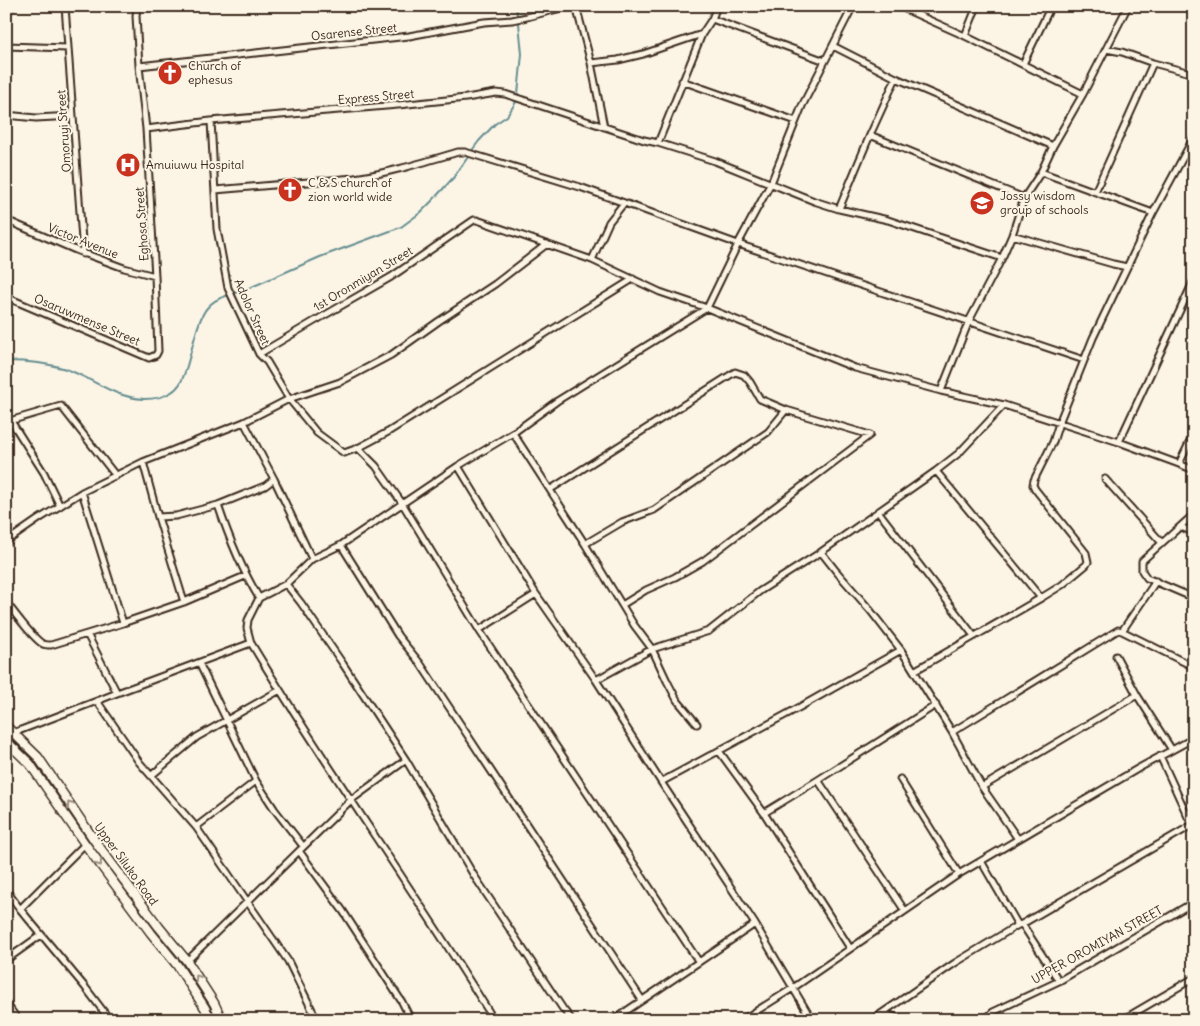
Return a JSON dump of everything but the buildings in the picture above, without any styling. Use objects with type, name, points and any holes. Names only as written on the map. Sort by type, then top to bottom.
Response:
[{"type":"main road","name":"Upper Siluko Road","points":[[6,726],[38,758],[97,844],[187,961],[214,1003],[222,1020]]},
{"type":"main road","name":"Upper Siluko Road","points":[[6,741],[30,764],[150,933],[177,965],[211,1020]]},
{"type":"street","points":[[6,16],[11,6]]},
{"type":"street","name":"Omoruyi Street","points":[[65,6],[84,254]]},
{"type":"street","name":"Eghosa Street","points":[[137,6],[139,66],[146,129],[158,351]]},
{"type":"street","name":"Osarense Street","points":[[139,66],[409,36],[484,22],[512,20],[569,6]]},
{"type":"street","points":[[576,6],[591,63],[604,127]]},
{"type":"street","points":[[658,143],[682,81],[702,34],[712,19],[716,6]]},
{"type":"street","points":[[494,1020],[455,956],[280,690],[252,643],[247,628],[248,620],[259,598],[286,584],[312,559],[341,545],[557,401],[707,308],[738,244],[771,183],[796,120],[853,6]]},
{"type":"street","points":[[898,6],[965,36],[1083,94]]},
{"type":"street","points":[[965,36],[977,6]]},
{"type":"street","points":[[1022,64],[1050,6]]},
{"type":"street","points":[[941,391],[969,321],[1012,235],[1024,198],[1041,172],[1128,6]]},
{"type":"street","points":[[712,19],[825,61]]},
{"type":"street","points":[[591,63],[618,60],[643,54],[702,34]]},
{"type":"street","points":[[6,46],[68,48]]},
{"type":"street","points":[[832,46],[896,78],[1053,146]]},
{"type":"street","points":[[1106,49],[1194,74]]},
{"type":"street","points":[[1095,192],[1153,63]]},
{"type":"street","points":[[839,209],[896,78]]},
{"type":"street","points":[[682,81],[796,120]]},
{"type":"street","name":"Express Street","points":[[146,129],[398,105],[496,93],[505,94],[644,140],[715,161],[814,201],[839,209],[888,220],[1002,258]]},
{"type":"street","points":[[6,115],[36,118],[73,116]]},
{"type":"street","name":"Adolor Street","points":[[211,122],[218,229],[228,288],[259,354],[267,362],[289,399],[317,433],[344,454],[358,448]]},
{"type":"street","points":[[870,135],[1024,198]]},
{"type":"street","points":[[914,671],[1062,585],[1088,562],[1086,553],[1035,490],[1034,480],[1053,442],[1084,360],[1127,266],[1194,137]]},
{"type":"street","points":[[215,190],[373,176],[458,152],[465,152],[580,187],[738,244],[1084,360]]},
{"type":"street","points":[[1041,172],[1153,213]]},
{"type":"street","points":[[592,260],[607,226],[624,203]]},
{"type":"street","name":"Victor Avenue","points":[[6,220],[84,254],[124,268],[155,276]]},
{"type":"street","name":"1st Oronmiyan Street","points":[[259,354],[391,276],[474,220],[547,244]]},
{"type":"street","points":[[1012,235],[1113,264],[1127,266]]},
{"type":"street","points":[[6,532],[8,541],[82,492],[143,462],[244,422],[289,399],[340,382],[391,355],[495,284],[547,244],[592,260],[660,292],[707,308],[855,368],[941,391],[1004,405],[1119,442],[1194,470]]},
{"type":"street","points":[[633,279],[388,432],[358,448],[376,466],[402,503],[479,630],[699,962]]},
{"type":"street","points":[[1119,442],[1194,280]]},
{"type":"street","name":"Osaruwmense Street","points":[[6,297],[148,358],[156,355],[158,351]]},
{"type":"street","points":[[551,489],[735,372],[744,375],[760,399],[786,410],[870,435],[703,561],[675,577],[646,590],[622,605]]},
{"type":"street","points":[[596,680],[652,649],[709,631],[760,591],[821,552],[936,471],[959,452],[1004,405]]},
{"type":"street","points":[[60,506],[44,473],[9,421],[61,406],[116,476]]},
{"type":"street","points":[[585,544],[622,522],[654,510],[768,432],[786,410]]},
{"type":"street","points":[[244,422],[274,478],[312,559]]},
{"type":"street","points":[[513,432],[551,489],[634,625],[652,649],[673,693],[697,724]]},
{"type":"street","points":[[1180,464],[1194,433]]},
{"type":"street","points":[[143,462],[184,602]]},
{"type":"street","points":[[458,466],[536,594],[596,680],[755,924],[812,1020]]},
{"type":"street","points":[[936,471],[1040,598]]},
{"type":"street","points":[[158,517],[176,516],[218,506],[265,486],[274,478]]},
{"type":"street","points":[[1105,479],[1162,543]]},
{"type":"street","points":[[82,492],[123,624]]},
{"type":"street","points":[[218,506],[226,531],[245,576],[259,598]]},
{"type":"street","points":[[878,511],[974,636]]},
{"type":"street","points":[[1194,514],[1142,561],[1142,571],[1147,578],[1194,598]]},
{"type":"street","points":[[1180,527],[1194,532]]},
{"type":"street","points":[[341,545],[398,636],[420,663],[642,1000]]},
{"type":"street","points":[[821,552],[901,650],[952,732],[982,787],[1018,839]]},
{"type":"street","points":[[6,602],[18,619],[41,644],[57,644],[123,624],[184,602],[245,576]]},
{"type":"street","points":[[1122,631],[1156,581]]},
{"type":"street","points":[[286,584],[343,664],[406,760],[473,874],[572,1020]]},
{"type":"street","points":[[479,630],[536,594]]},
{"type":"street","points":[[952,732],[1118,630],[1194,667]]},
{"type":"street","points":[[87,634],[117,692]]},
{"type":"street","points":[[14,733],[117,692],[252,643]]},
{"type":"street","points":[[661,782],[901,650]]},
{"type":"street","points":[[1116,656],[1137,695],[1172,750]]},
{"type":"street","points":[[199,663],[256,781],[343,911],[402,1002],[411,1020]]},
{"type":"street","points":[[152,775],[197,737],[280,690]]},
{"type":"street","points":[[982,787],[1137,695]]},
{"type":"street","points":[[97,701],[139,762],[196,827],[288,961],[317,1020]]},
{"type":"street","points":[[764,813],[936,705]]},
{"type":"street","points":[[742,1020],[793,988],[959,874],[1194,738]]},
{"type":"street","points":[[719,751],[764,813],[850,948]]},
{"type":"street","points":[[872,1020],[955,963],[1193,826],[1160,756]]},
{"type":"street","points":[[187,961],[351,800],[406,760]]},
{"type":"street","points":[[900,779],[959,874]]},
{"type":"street","points":[[818,780],[905,911]]},
{"type":"street","points":[[196,827],[256,781]]},
{"type":"street","points":[[20,910],[85,844]]},
{"type":"street","points":[[982,861],[1020,924],[1059,981]]},
{"type":"street","points":[[6,890],[20,910],[85,987],[110,1020]]},
{"type":"street","name":"UPPER OROMIYAN STREET","points":[[984,1020],[993,1012],[1059,981],[1194,902]]},
{"type":"street","points":[[613,1020],[755,924]]},
{"type":"street","points":[[6,960],[41,935]]},
{"type":"street","points":[[1122,1020],[1194,978]]},
{"type":"street","points":[[6,1003],[18,1020]]},
{"type":"street","points":[[883,1013],[904,1020]]},
{"type":"waterway","points":[[516,6],[517,15]]},
{"type":"waterway","points":[[518,94],[522,54],[519,23]]},
{"type":"waterway","points":[[473,149],[495,124],[507,116],[516,102]]},
{"type":"waterway","points":[[235,293],[320,257],[401,227],[431,202],[454,177],[468,157]]},
{"type":"waterway","points":[[6,361],[22,361],[66,369],[122,395],[133,398],[161,397],[178,387],[203,313],[213,302],[226,296]]},
{"type":"place","name":"Church of ephesus","points":[[170,73]]},
{"type":"place","name":"Amuiuwu Hospital","points":[[128,165]]},
{"type":"place","name":"C & S church of zion world wide","points":[[290,190]]},
{"type":"place","name":"Jossy wisdom group of schools","points":[[982,203]]}]
